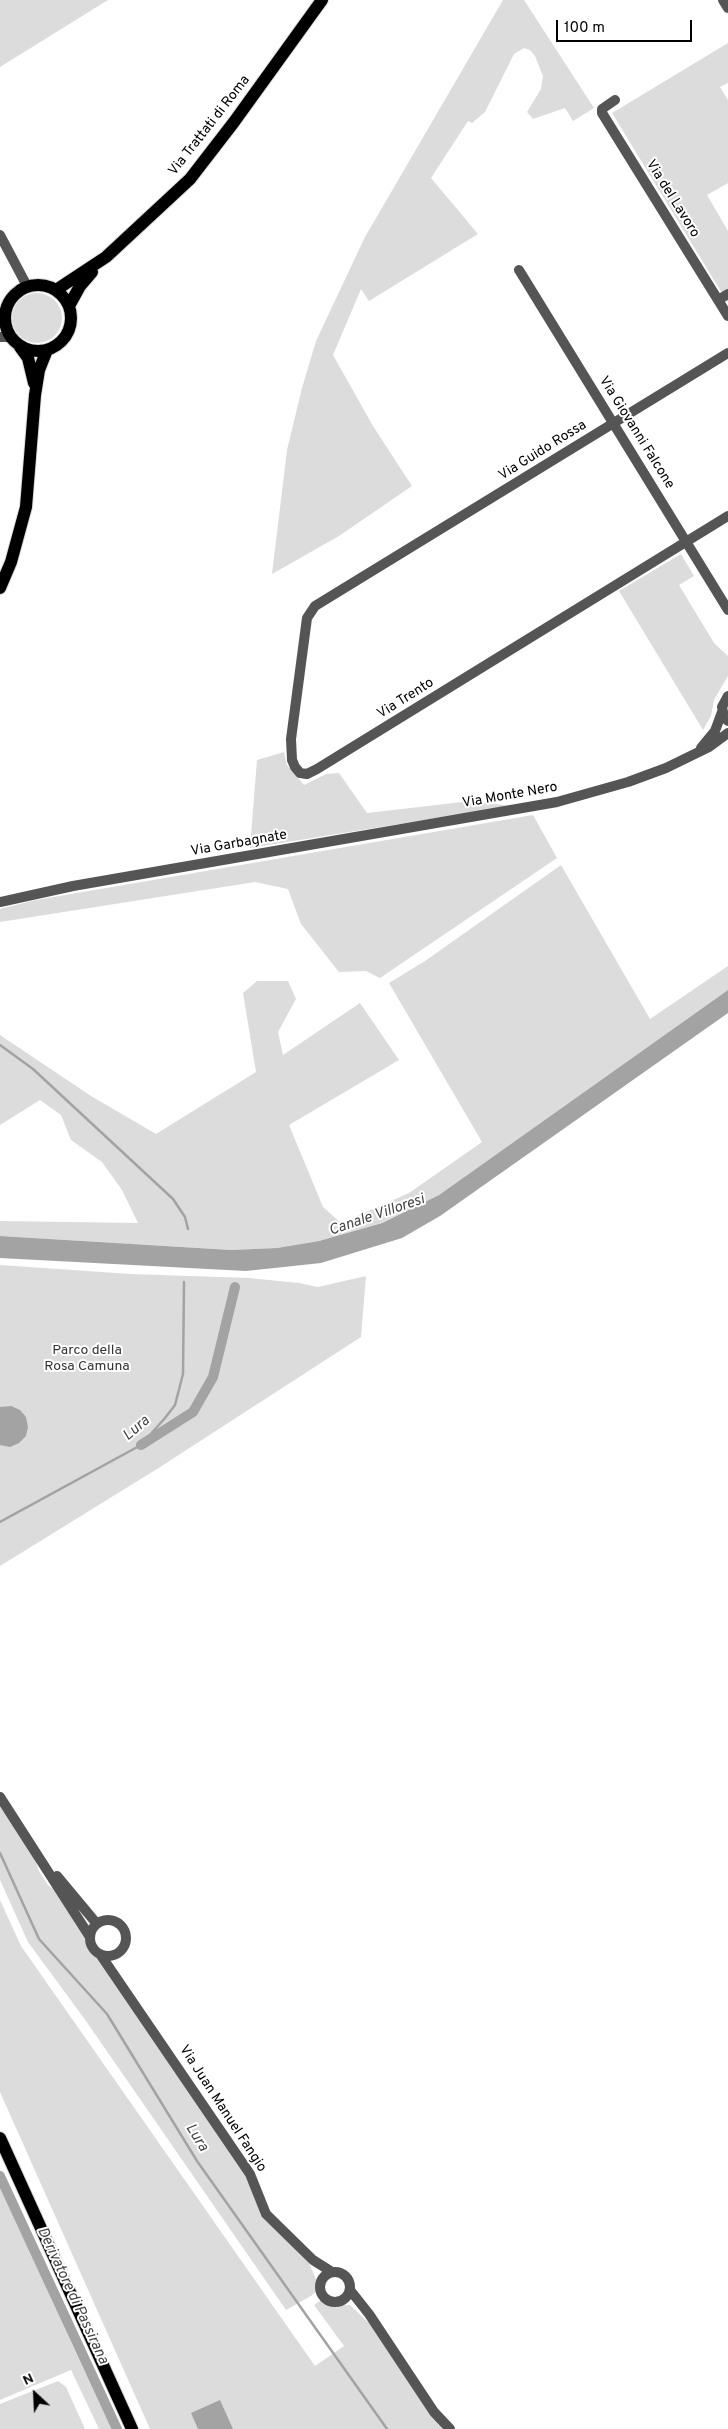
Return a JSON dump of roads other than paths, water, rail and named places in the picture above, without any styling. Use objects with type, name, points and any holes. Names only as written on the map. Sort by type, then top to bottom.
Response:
[{"type":"main road","name":"Via Trattati di Roma","points":[[69,306],[80,286],[106,257],[190,179],[234,122],[322,0]]},
{"type":"main road","name":"Via Trattati di Roma","points":[[56,290],[106,257]]},
{"type":"main road","points":[[42,285],[56,290],[69,306],[70,325],[62,341],[47,350],[33,351],[5,337],[5,324],[2,317],[12,297],[27,286],[42,285]]},
{"type":"main road","points":[[20,346],[28,358],[31,368],[34,395]]},
{"type":"main road","points":[[0,588],[11,562],[26,507],[34,395],[39,370],[47,350]]},
{"type":"main road","points":[[0,2138],[132,2429]]},
{"type":"street","points":[[724,0],[728,8]]},
{"type":"street","name":"Via del Lavoro","points":[[615,100],[602,110],[602,113],[728,316]]},
{"type":"street","points":[[0,236],[27,286]]},
{"type":"street","name":"Via Giovanni Falcone","points":[[520,270],[728,610]]},
{"type":"street","points":[[718,300],[728,294]]},
{"type":"street","name":"Via Guido Rossa","points":[[372,572],[728,353]]},
{"type":"street","name":"Via Trento","points":[[372,572],[316,606],[307,618],[291,738],[292,760],[300,773],[307,774],[317,769],[728,516]]},
{"type":"street","name":"Via Monte Nero","points":[[697,752],[712,737],[725,717],[723,703],[728,696]]},
{"type":"street","name":"Via Monte Nero","points":[[322,844],[557,802],[628,782],[709,747],[728,733]]},
{"type":"street","name":"Via Garbagnate","points":[[0,902],[74,886],[322,844]]},
{"type":"street","name":"Via Juan Manuel Fangio","points":[[0,1797],[90,1937],[92,1947],[100,1954],[110,1968],[250,2174],[266,2214],[313,2260],[332,2272]]},
{"type":"street","name":"Via Juan Manuel Fangio","points":[[27,1838],[97,1924]]},
{"type":"street","points":[[90,1937],[97,1924],[112,1920],[124,1929],[125,1944],[113,1955],[110,1968]]},
{"type":"street","points":[[100,1954],[113,1955]]},
{"type":"street","name":"Via Juan Manuel Fangio","points":[[313,2260],[321,2283]]},
{"type":"street","points":[[350,2290],[342,2300],[334,2302],[326,2299],[322,2294],[321,2283],[332,2272],[346,2276],[350,2290],[431,2406],[449,2427]]},
{"type":"street","points":[[342,2300],[356,2307],[374,2323]]},
{"type":"waterway","name":"Lura","points":[[0,1045],[33,1069],[173,1199],[185,1217],[188,1229]]},
{"type":"waterway","name":"Lura","points":[[0,1522],[141,1445],[175,1405],[183,1374],[184,1282]]},
{"type":"waterway","points":[[141,1445],[193,1412],[213,1377],[235,1287]]},
{"type":"waterway","name":"Lura","points":[[0,1853],[39,1939],[107,2014],[197,2161],[387,2429]]},
{"type":"waterway","name":"Derivatore di Passirana","points":[[0,2176],[117,2429]]},
{"type":"water label","name":"Canale Villoresi","points":[[377,1216]]},
{"type":"park label","name":"Parco della Rosa Camuna","points":[[87,1359]]}]
